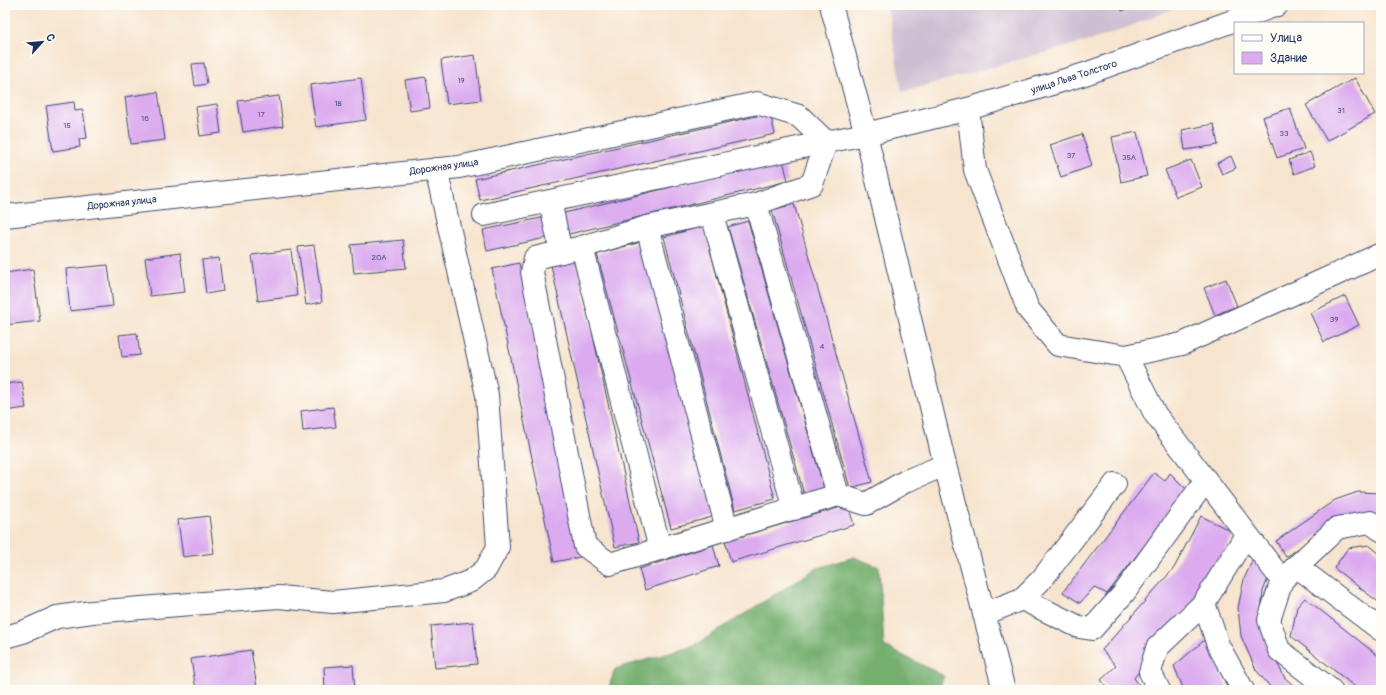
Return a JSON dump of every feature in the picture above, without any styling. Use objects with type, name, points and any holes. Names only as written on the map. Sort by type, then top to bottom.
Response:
[{"type":"street","points":[[831,5],[866,134],[945,465],[1004,690]]},
{"type":"street","name":"улица Льва Толстого","points":[[866,134],[968,109],[1085,74],[1277,5]]},
{"type":"street","name":"Дорожная улица","points":[[5,216],[459,167],[757,103],[799,116],[826,142]]},
{"type":"street","points":[[968,109],[975,170],[1028,309],[1058,345],[1126,356],[1182,344],[1381,254]]},
{"type":"street","points":[[484,215],[866,134]]},
{"type":"street","points":[[826,142],[812,184],[756,204],[647,227],[582,247],[535,258],[532,272],[585,546],[610,564],[794,510],[838,495],[866,504],[906,481],[945,465]]},
{"type":"street","points":[[5,637],[23,632],[57,617],[92,612],[278,597],[333,602],[444,591],[471,581],[486,569],[498,547],[487,395],[436,169]]},
{"type":"street","points":[[550,201],[561,252]]},
{"type":"street","points":[[756,204],[838,495]]},
{"type":"street","points":[[712,214],[794,510]]},
{"type":"street","points":[[647,227],[727,529]]},
{"type":"street","points":[[582,247],[660,549]]},
{"type":"street","points":[[1126,356],[1155,414],[1246,535],[1289,573],[1381,630]]},
{"type":"street","points":[[1022,599],[1079,627],[1092,629],[1124,593],[1206,480]]},
{"type":"street","points":[[984,614],[1022,599],[1042,579],[1115,484]]},
{"type":"street","points":[[1331,690],[1279,650],[1269,620],[1289,573],[1337,528],[1370,522],[1381,530]]},
{"type":"street","points":[[1159,690],[1150,672],[1157,648],[1204,603],[1246,535]]},
{"type":"street","points":[[1204,603],[1218,645],[1243,690]]},
{"type":"shaded area","points":[[887,5],[1183,5],[1105,36],[902,92]]},
{"type":"green space","points":[[854,557],[879,567],[884,646],[944,676],[938,690],[608,690],[615,669],[694,646],[815,569]]},
{"type":"building","points":[[1119,5],[1137,5],[1122,11]]},
{"type":"building","points":[[475,55],[481,100],[447,104],[441,60]]},
{"type":"building","points":[[204,63],[207,84],[195,86],[192,64]]},
{"type":"building","points":[[426,77],[430,108],[410,111],[405,80]]},
{"type":"building","points":[[361,78],[366,120],[316,127],[310,85]]},
{"type":"building","points":[[1355,78],[1375,114],[1327,141],[1306,105]]},
{"type":"building","points":[[158,92],[165,140],[131,144],[125,97]]},
{"type":"building","points":[[279,96],[283,126],[243,132],[238,101]]},
{"type":"building","points":[[74,102],[75,111],[83,110],[87,138],[79,139],[80,147],[53,151],[46,106]]},
{"type":"building","points":[[217,104],[221,133],[200,136],[196,107]]},
{"type":"building","points":[[1290,108],[1304,149],[1277,158],[1263,117]]},
{"type":"building","points":[[770,113],[775,134],[480,200],[475,179]]},
{"type":"building","points":[[1214,124],[1218,145],[1185,150],[1182,130]]},
{"type":"building","points":[[1137,132],[1147,176],[1121,182],[1112,137]]},
{"type":"building","points":[[1082,134],[1092,166],[1061,177],[1050,145]]},
{"type":"building","points":[[1310,152],[1315,166],[1294,174],[1289,160]]},
{"type":"building","points":[[1231,156],[1236,168],[1222,174],[1217,163]]},
{"type":"building","points":[[783,160],[788,181],[565,235],[560,214]]},
{"type":"building","points":[[1191,160],[1202,187],[1176,197],[1165,170]]},
{"type":"building","points":[[794,204],[872,482],[850,488],[772,210]]},
{"type":"building","points":[[546,217],[550,237],[487,251],[483,230]]},
{"type":"building","points":[[748,221],[824,489],[804,494],[728,227]]},
{"type":"building","points":[[704,226],[775,499],[735,510],[664,237]]},
{"type":"building","points":[[403,240],[406,268],[354,273],[351,245]]},
{"type":"building","points":[[641,242],[716,516],[671,528],[597,254]]},
{"type":"building","points":[[314,245],[322,302],[306,305],[298,247]]},
{"type":"building","points":[[291,250],[297,296],[258,301],[252,255]]},
{"type":"building","points":[[180,253],[185,292],[150,296],[145,258]]},
{"type":"building","points":[[219,258],[223,291],[206,294],[202,260]]},
{"type":"building","points":[[576,260],[639,542],[615,547],[551,265]]},
{"type":"building","points":[[519,263],[580,557],[554,562],[492,269]]},
{"type":"building","points":[[108,265],[113,306],[70,311],[66,269]]},
{"type":"building","points":[[33,269],[40,321],[5,325],[5,273]]},
{"type":"building","points":[[1226,279],[1237,306],[1215,315],[1204,288]]},
{"type":"building","points":[[1345,296],[1359,325],[1324,342],[1310,313]]},
{"type":"building","points":[[137,333],[140,355],[122,357],[119,335]]},
{"type":"building","points":[[22,382],[26,408],[5,411],[5,384]]},
{"type":"building","points":[[333,407],[336,427],[303,431],[301,411]]},
{"type":"building","points":[[1154,473],[1165,481],[1170,473],[1187,490],[1107,594],[1094,587],[1080,603],[1063,592]]},
{"type":"building","points":[[1358,492],[1381,493],[1381,515],[1368,513],[1344,517],[1286,557],[1276,541],[1335,500]]},
{"type":"building","points":[[848,505],[854,525],[731,562],[725,541]]},
{"type":"building","points":[[209,516],[214,553],[183,557],[178,520]]},
{"type":"building","points":[[1201,516],[1235,533],[1204,587],[1134,678],[1143,690],[1109,690],[1101,680],[1116,666],[1102,650],[1174,568]]},
{"type":"building","points":[[713,545],[719,566],[645,590],[639,569]]},
{"type":"building","points":[[1369,545],[1381,555],[1381,604],[1334,568],[1348,548]]},
{"type":"building","points":[[1253,559],[1270,574],[1263,591],[1261,616],[1269,648],[1285,678],[1299,690],[1273,690],[1256,670],[1241,636],[1238,608],[1244,579]]},
{"type":"building","points":[[1305,598],[1381,658],[1381,690],[1359,690],[1291,636],[1297,607]]},
{"type":"building","points":[[473,622],[477,664],[435,668],[431,626]]},
{"type":"building","points":[[1208,637],[1228,690],[1184,690],[1174,666]]},
{"type":"building","points":[[251,650],[257,688],[244,690],[196,690],[191,659]]},
{"type":"building","points":[[353,665],[355,690],[325,690],[324,667]]}]
